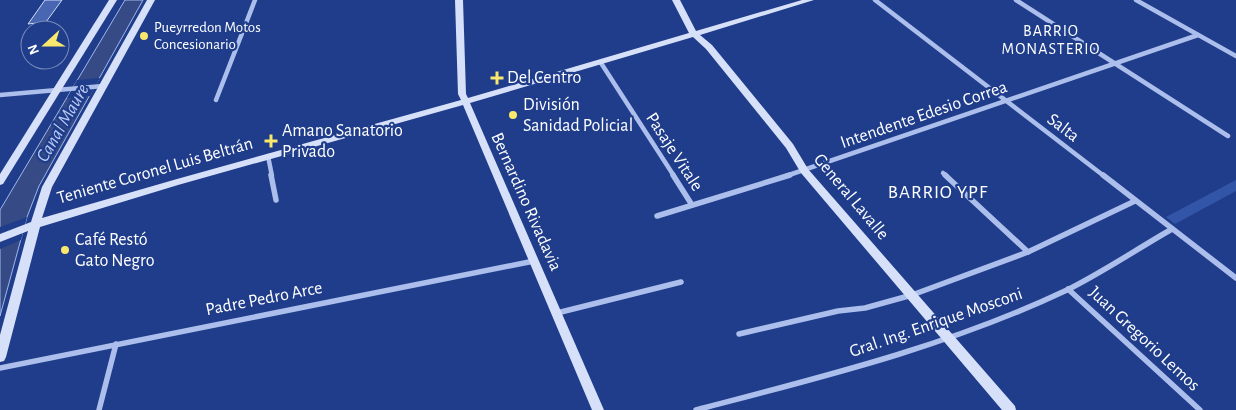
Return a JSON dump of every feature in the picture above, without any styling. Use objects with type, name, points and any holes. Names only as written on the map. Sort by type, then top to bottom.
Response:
[{"type":"street","points":[[0,182],[113,0]]},
{"type":"street","points":[[0,357],[36,224],[52,177],[99,86],[151,0]]},
{"type":"street","points":[[216,100],[255,0]]},
{"type":"street","name":"Bernardino Rivadavia","points":[[459,0],[461,89],[465,102],[598,410]]},
{"type":"street","name":"General Lavalle","points":[[676,0],[687,25],[709,47],[794,152],[804,171],[1010,410]]},
{"type":"street","name":"Teniente Coronel Luis Beltrán","points":[[0,238],[36,224],[268,156],[601,63],[810,0]]},
{"type":"street","name":"Salta","points":[[875,0],[1236,278]]},
{"type":"street","points":[[1016,0],[1228,136]]},
{"type":"street","points":[[1136,0],[1236,56]]},
{"type":"street","name":"Intendente Edesio Correa","points":[[657,216],[804,171],[1198,35]]},
{"type":"street","name":"Pasaje Vitale","points":[[601,63],[692,205]]},
{"type":"street","points":[[0,95],[99,86]]},
{"type":"street","points":[[268,156],[276,200]]},
{"type":"street","points":[[942,173],[1028,252]]},
{"type":"street","points":[[739,334],[838,310],[865,308],[912,295],[1028,252],[1135,201]]},
{"type":"street","name":"Gral. Ing. Enrique Mosconi","points":[[696,410],[834,374],[949,338],[1068,289],[1172,229]]},
{"type":"street","name":"Padre Pedro Arce","points":[[0,368],[534,261]]},
{"type":"street","points":[[556,312],[681,282]]},
{"type":"street","name":"Juan Gregorio Lemos","points":[[1068,289],[1200,410]]},
{"type":"street","points":[[99,410],[116,344]]},
{"type":"shaded area","points":[[1236,180],[1236,191],[1175,224],[1166,217]]},
{"type":"water","name":"Canal Maure","points":[[125,0],[143,0],[39,186],[27,217],[0,316],[0,210]]},
{"type":"pier","points":[[100,78],[90,96],[67,98],[77,80]]},
{"type":"pier","points":[[27,217],[21,240],[0,249],[0,227]]},
{"type":"building","points":[[45,0],[62,0],[47,20],[31,20]]},
{"type":"place","name":"Pueyrredon Motos Concesionario","points":[[144,36]]},
{"type":"place","name":"Del Centro","points":[[497,78]]},
{"type":"place","name":"División Sanidad Policial","points":[[513,115]]},
{"type":"place","name":"Amano Sanatorio Privado","points":[[271,141]]},
{"type":"place","name":"Café Restó Gato Negro","points":[[65,250]]},
{"type":"district","name":"BARRIO MONASTERIO","points":[[1051,40]]},
{"type":"district","name":"BARRIO YPF","points":[[938,192]]}]
